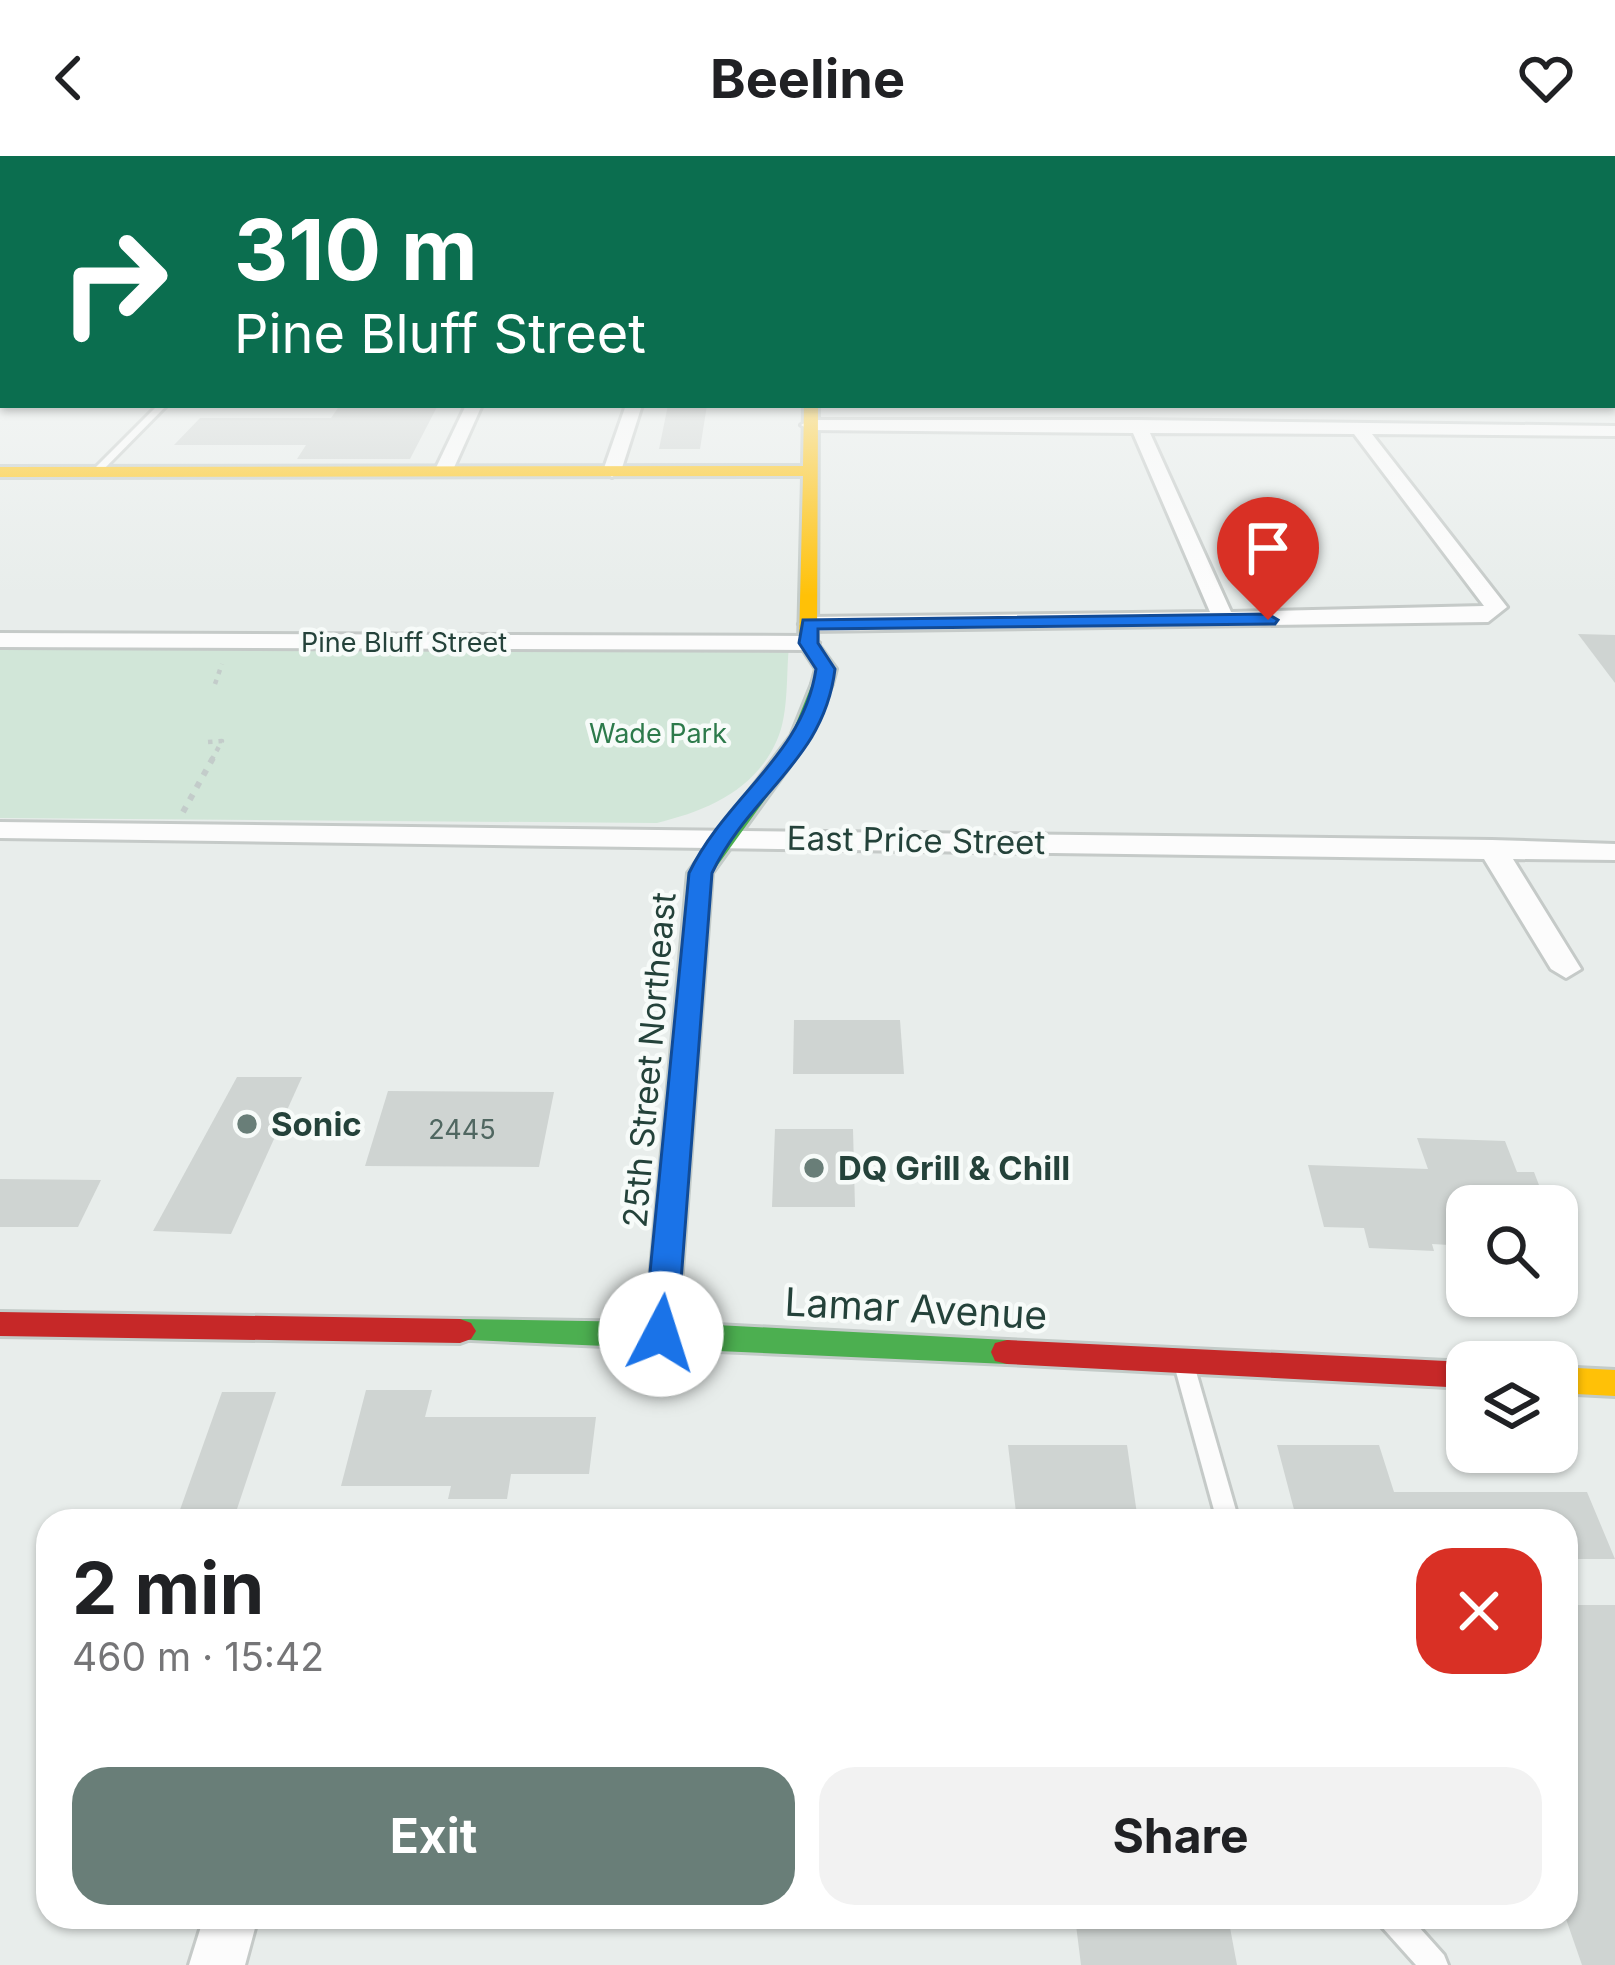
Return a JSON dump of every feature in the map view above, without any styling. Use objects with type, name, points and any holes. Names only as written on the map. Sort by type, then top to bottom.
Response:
[{"type":"street","points":[[442,472],[464,426]]},
{"type":"street","points":[[612,471],[627,426]]},
{"type":"street","name":"25th Street Northeast","points":[[661,1334],[700,873],[717,838],[808,731],[826,669],[809,633],[810,426]]},
{"type":"street","points":[[1132,426],[1224,620]]},
{"type":"street","points":[[1238,426],[1615,431]]},
{"type":"street","name":"Pine Bluff Street","points":[[0,640],[809,633],[1488,615],[1496,607],[1358,428]]},
{"type":"street","points":[[0,472],[809,471]]},
{"type":"street","name":"East Price Street","points":[[0,830],[1615,852]]},
{"type":"street","points":[[1492,848],[1566,969]]},
{"type":"street","name":"Lamar Avenue","points":[[0,1324],[661,1334],[1446,1375]]},
{"type":"street","points":[[1578,1381],[1615,1383]]},
{"type":"street","points":[[217,1965],[228,1929]]},
{"type":"lane","points":[[96,472],[142,426]]},
{"type":"lane","points":[[1183,1361],[1225,1509]]},
{"type":"lane","points":[[1402,1929],[1434,1965]]},
{"type":"path","points":[[215,684],[225,655]]},
{"type":"path","points":[[181,814],[222,741],[208,742]]},
{"type":"green space","name":"Wade Park","points":[[0,646],[789,646],[784,718],[768,758],[727,796],[657,823],[0,818]]},
{"type":"building","points":[[192,426],[427,426],[410,459],[297,459],[306,445],[174,445]]},
{"type":"building","points":[[664,426],[704,426],[700,449],[659,449]]},
{"type":"building","points":[[1578,634],[1615,635],[1615,683]]},
{"type":"building","points":[[794,1020],[900,1020],[904,1074],[793,1074]]},
{"type":"building","name":"Sonic","points":[[237,1077],[302,1077],[231,1234],[153,1231]]},
{"type":"building","points":[[388,1091],[554,1092],[539,1167],[365,1166]]},
{"type":"building","name":"DQ Grill & Chill","points":[[775,1129],[853,1129],[855,1207],[772,1207]]},
{"type":"building","points":[[1417,1138],[1505,1141],[1517,1172],[1534,1172],[1539,1185],[1446,1185],[1446,1245],[1432,1244],[1434,1251],[1369,1248],[1364,1228],[1324,1227],[1308,1165],[1428,1169]]},
{"type":"building","points":[[0,1179],[101,1180],[78,1227],[0,1227]]},
{"type":"building","points":[[366,1390],[432,1390],[425,1417],[596,1417],[589,1474],[511,1474],[507,1499],[448,1499],[451,1486],[341,1486]]},
{"type":"building","points":[[222,1392],[276,1392],[237,1509],[180,1509]]},
{"type":"building","points":[[1008,1445],[1127,1445],[1136,1509],[1016,1509]]},
{"type":"building","points":[[1277,1445],[1379,1445],[1394,1492],[1587,1492],[1615,1559],[1578,1559],[1578,1509],[1294,1509]]},
{"type":"building","points":[[1578,1605],[1615,1605],[1615,1965],[1582,1965],[1569,1929],[1578,1929]]},
{"type":"building","points":[[1076,1929],[1230,1929],[1237,1965],[1081,1965]]},
{"type":"traffic: fast","points":[[661,1334],[700,873],[786,760],[822,684]]},
{"type":"traffic: fast","points":[[460,1331],[661,1334],[1007,1352]]},
{"type":"traffic: slow","points":[[811,426],[808,643],[826,669],[822,684]]},
{"type":"traffic: slow","points":[[0,472],[809,471]]},
{"type":"traffic: slow","points":[[1578,1381],[1615,1383]]},
{"type":"traffic: jam","points":[[0,1324],[460,1331]]},
{"type":"traffic: jam","points":[[1007,1352],[1446,1374]]},
{"type":"place","name":"Sonic","points":[[247,1124]]},
{"type":"place","name":"DQ Grill & Chill","points":[[814,1168]]},
{"type":"route","points":[[661,1334],[700,873],[717,838],[808,731],[826,669],[808,643],[809,624],[1268,620]]}]
